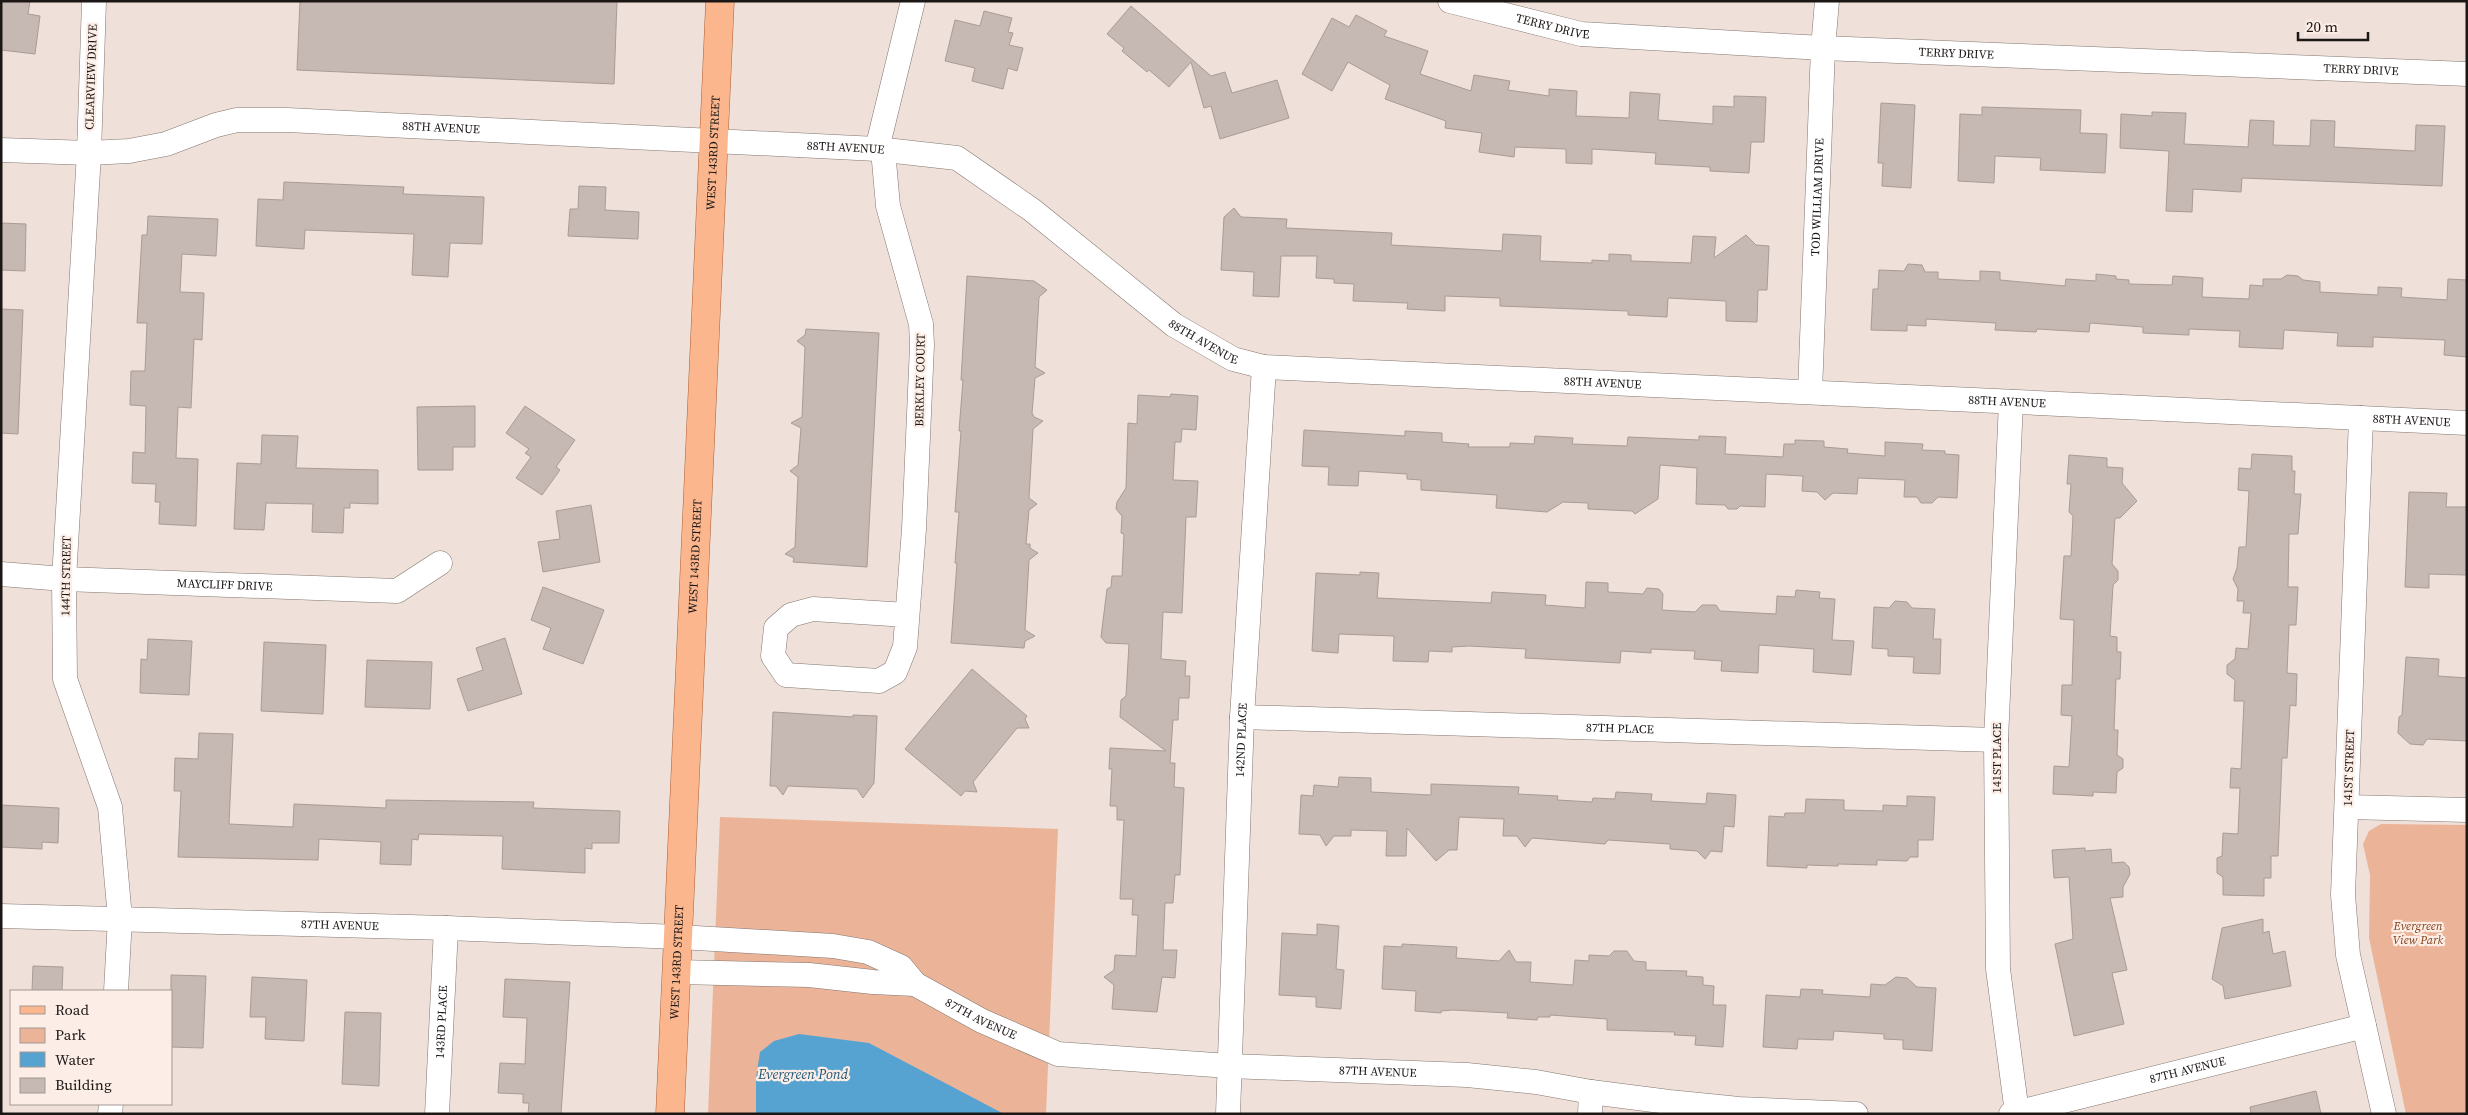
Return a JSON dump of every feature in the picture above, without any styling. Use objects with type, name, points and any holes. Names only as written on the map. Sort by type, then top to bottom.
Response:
[{"type":"main road","name":"WEST 143RD STREET","points":[[670,1114],[720,1]]},
{"type":"street","name":"CLEARVIEW DRIVE","points":[[89,153],[94,1]]},
{"type":"street","name":"BERKLEY COURT","points":[[907,615],[813,609],[790,615],[776,628],[772,656],[786,675],[878,681],[896,672],[905,647],[914,529],[922,345],[921,324],[888,206],[880,149],[913,1]]},
{"type":"street","name":"TERRY DRIVE","points":[[1450,1],[1581,34],[1823,48],[2467,74]]},
{"type":"street","name":"TOD WILLIAM DRIVE","points":[[1810,392],[1823,48],[1827,1]]},
{"type":"street","name":"88TH AVENUE","points":[[1,150],[89,153],[129,151],[166,144],[216,125],[237,120],[287,120],[880,149],[957,158],[1032,210],[1174,325],[1233,358],[1264,367],[2467,423]]},
{"type":"street","name":"144TH STREET","points":[[89,153],[64,579],[65,679],[110,807],[120,918],[116,990]]},
{"type":"street","name":"142ND PLACE","points":[[1228,1114],[1242,717],[1264,367]]},
{"type":"street","name":"141ST PLACE","points":[[2011,402],[1996,740],[1998,969],[2014,1113]]},
{"type":"street","name":"141ST STREET","points":[[2361,418],[2344,903],[2348,955],[2384,1114]]},
{"type":"street","name":"MAYCLIFF DRIVE","points":[[1,574],[64,579],[397,591],[440,563]]},
{"type":"street","name":"87TH PLACE","points":[[1242,717],[1996,740]]},
{"type":"street","points":[[2347,807],[2467,810]]},
{"type":"street","name":"87TH AVENUE","points":[[1,916],[446,928],[678,937],[833,946],[868,952],[901,967],[914,984],[982,1021],[1058,1054],[1230,1066],[1467,1075],[1536,1082],[1590,1103],[1856,1114]]},
{"type":"street","name":"143RD PLACE","points":[[437,1114],[446,928]]},
{"type":"street","points":[[677,972],[808,975],[914,984]]},
{"type":"street","name":"87TH AVENUE","points":[[2014,1113],[2364,1026]]},
{"type":"green space","points":[[720,817],[1058,829],[1046,1114],[708,1114]]},
{"type":"green space","name":"Evergreen View Park","points":[[2381,824],[2467,825],[2467,1114],[2406,1114],[2369,938],[2370,875],[2363,844],[2369,831]]},
{"type":"water","name":"Evergreen Pond","points":[[799,1034],[869,1043],[1004,1114],[756,1114],[756,1078],[760,1052],[774,1041]]},
{"type":"building","points":[[1,1],[30,1],[28,14],[40,16],[35,54],[1,50]]},
{"type":"building","points":[[300,1],[617,1],[614,84],[297,70]]},
{"type":"building","points":[[1131,6],[1211,76],[1225,72],[1232,93],[1277,80],[1289,118],[1220,139],[1211,106],[1204,108],[1191,62],[1169,87],[1122,51],[1124,48],[1107,34]]},
{"type":"building","points":[[984,11],[1012,18],[1008,32],[1013,33],[1009,45],[1023,48],[1017,71],[1008,68],[1003,89],[972,81],[975,68],[945,61],[955,20],[980,26]]},
{"type":"building","points":[[1356,15],[1387,31],[1384,36],[1428,51],[1420,74],[1471,91],[1474,75],[1510,81],[1508,90],[1549,96],[1549,89],[1577,91],[1576,116],[1629,118],[1630,92],[1660,94],[1658,120],[1713,124],[1713,106],[1734,107],[1734,96],[1766,97],[1764,142],[1751,142],[1749,173],[1710,171],[1710,167],[1655,164],[1656,153],[1592,149],[1592,164],[1566,163],[1566,149],[1515,147],[1514,157],[1479,152],[1482,133],[1445,128],[1446,121],[1385,99],[1390,85],[1348,62],[1332,91],[1302,74],[1332,18],[1349,27]]},
{"type":"building","points":[[1881,103],[1915,105],[1911,188],[1882,186],[1883,163],[1878,163]]},
{"type":"building","points":[[1982,107],[2081,110],[2080,133],[2107,134],[2105,173],[2040,170],[2041,158],[1995,156],[1994,183],[1958,181],[1960,114],[1982,115]]},
{"type":"building","points":[[2152,112],[2186,113],[2184,144],[2248,147],[2250,120],[2274,121],[2273,145],[2310,146],[2311,120],[2335,121],[2334,147],[2415,151],[2416,125],[2445,126],[2442,186],[2242,178],[2241,192],[2193,189],[2192,212],[2166,211],[2169,151],[2120,148],[2121,114],[2152,116]]},
{"type":"building","points":[[284,182],[404,187],[403,194],[484,197],[482,244],[450,243],[448,277],[412,275],[414,234],[305,230],[304,249],[256,246],[258,199],[283,200]]},
{"type":"building","points":[[579,186],[606,187],[605,210],[639,212],[638,239],[568,236],[570,209],[578,209]]},
{"type":"building","points":[[1234,208],[1241,217],[1287,219],[1286,228],[1392,233],[1391,245],[1502,251],[1503,234],[1541,236],[1540,261],[1592,263],[1592,260],[1609,261],[1609,254],[1631,255],[1631,261],[1691,263],[1693,236],[1716,237],[1714,258],[1746,235],[1756,245],[1769,246],[1767,290],[1758,290],[1757,322],[1726,321],[1726,301],[1668,298],[1667,317],[1628,315],[1628,311],[1500,306],[1500,298],[1445,296],[1445,311],[1407,309],[1408,303],[1353,301],[1354,284],[1334,283],[1334,279],[1316,278],[1317,256],[1281,256],[1279,297],[1253,296],[1254,272],[1221,270],[1224,217]]},
{"type":"building","points":[[148,216],[218,219],[216,256],[182,254],[180,292],[204,293],[202,340],[194,339],[191,408],[178,407],[176,458],[198,459],[196,526],[159,524],[160,502],[155,502],[156,484],[132,483],[133,452],[145,453],[146,406],[130,405],[131,371],[145,371],[147,323],[137,323],[142,235],[147,235]]},
{"type":"building","points":[[1,223],[26,224],[25,271],[1,270]]},
{"type":"building","points":[[1908,264],[1922,265],[1925,272],[1938,272],[1938,279],[1980,281],[1980,271],[2000,272],[2000,280],[2065,286],[2066,279],[2096,281],[2096,274],[2116,276],[2116,279],[2129,280],[2129,284],[2172,285],[2173,276],[2203,278],[2202,297],[2249,299],[2250,285],[2263,286],[2263,279],[2281,279],[2287,275],[2298,276],[2303,280],[2320,282],[2320,292],[2378,295],[2378,287],[2402,288],[2401,297],[2447,300],[2448,279],[2467,280],[2467,357],[2444,355],[2445,340],[2373,337],[2373,347],[2337,346],[2338,333],[2284,330],[2283,349],[2239,347],[2240,331],[2189,329],[2189,335],[2143,333],[2143,327],[2090,323],[2089,332],[2037,329],[2036,332],[1995,330],[1996,323],[1926,319],[1926,326],[1907,325],[1907,331],[1871,330],[1873,289],[1878,289],[1879,270],[1904,271]]},
{"type":"building","points":[[967,276],[1034,281],[1047,290],[1039,297],[1035,367],[1045,373],[1035,378],[1032,413],[1034,417],[1043,421],[1033,429],[1029,498],[1037,504],[1029,510],[1026,544],[1030,544],[1030,548],[1038,553],[1029,560],[1025,630],[1035,636],[1025,641],[1024,648],[951,643],[957,563],[955,563],[959,512],[955,512],[961,431],[959,431]]},
{"type":"building","points":[[1,309],[23,310],[18,434],[1,433]]},
{"type":"building","points":[[806,329],[879,333],[867,567],[793,562],[794,558],[785,554],[795,547],[798,477],[790,471],[798,465],[801,428],[791,423],[802,417],[805,347],[797,341],[805,335]]},
{"type":"building","points":[[1171,394],[1198,396],[1196,430],[1182,429],[1181,442],[1175,442],[1173,480],[1198,481],[1196,517],[1186,517],[1182,613],[1163,612],[1161,659],[1186,661],[1185,676],[1190,676],[1189,698],[1179,698],[1178,720],[1173,720],[1170,763],[1175,763],[1174,787],[1184,788],[1180,875],[1175,875],[1173,903],[1165,903],[1163,950],[1177,950],[1175,978],[1162,977],[1157,1012],[1112,1009],[1114,985],[1104,977],[1114,970],[1115,955],[1136,956],[1138,915],[1132,915],[1133,899],[1120,899],[1124,820],[1117,820],[1117,806],[1110,806],[1112,769],[1109,769],[1110,748],[1166,751],[1120,717],[1121,700],[1126,696],[1129,644],[1106,643],[1101,637],[1107,589],[1111,587],[1112,576],[1122,576],[1124,534],[1121,533],[1122,516],[1116,509],[1117,502],[1126,488],[1128,423],[1137,424],[1138,395],[1170,397]]},
{"type":"building","points":[[475,406],[475,447],[453,447],[453,470],[418,470],[417,407]]},
{"type":"building","points":[[525,406],[575,440],[556,467],[560,470],[542,495],[516,478],[531,457],[525,453],[529,449],[506,433]]},
{"type":"building","points":[[1304,430],[1405,436],[1405,431],[1442,433],[1442,442],[1469,444],[1468,447],[1510,447],[1510,443],[1534,444],[1535,436],[1573,438],[1572,444],[1627,446],[1628,437],[1699,440],[1699,436],[1726,437],[1725,454],[1783,457],[1784,444],[1795,444],[1795,440],[1824,441],[1824,447],[1848,449],[1847,453],[1885,456],[1885,442],[1923,444],[1922,450],[1945,451],[1945,454],[1959,455],[1957,498],[1938,497],[1932,503],[1921,503],[1917,497],[1904,497],[1905,480],[1858,478],[1857,494],[1833,493],[1825,500],[1817,492],[1802,491],[1803,476],[1766,474],[1765,507],[1740,506],[1737,509],[1728,509],[1725,505],[1696,504],[1697,468],[1660,465],[1658,499],[1635,514],[1632,511],[1588,509],[1588,503],[1563,502],[1547,512],[1496,508],[1497,495],[1421,490],[1421,480],[1407,479],[1407,474],[1359,471],[1358,486],[1328,485],[1329,467],[1302,466]]},
{"type":"building","points":[[262,435],[298,436],[296,468],[378,470],[378,504],[350,503],[350,508],[344,508],[343,533],[312,532],[313,504],[266,503],[264,530],[234,529],[237,463],[261,464]]},
{"type":"building","points":[[2252,454],[2292,456],[2292,471],[2295,471],[2294,494],[2301,494],[2298,534],[2289,534],[2288,587],[2298,587],[2296,625],[2289,625],[2287,673],[2297,674],[2296,706],[2290,705],[2287,758],[2282,758],[2278,856],[2271,856],[2271,878],[2264,878],[2264,896],[2223,895],[2223,877],[2217,873],[2217,858],[2222,856],[2223,833],[2238,834],[2240,788],[2230,788],[2231,768],[2241,769],[2244,701],[2234,701],[2235,680],[2227,674],[2227,665],[2235,659],[2236,648],[2248,649],[2251,613],[2243,613],[2244,601],[2237,601],[2238,589],[2233,579],[2237,568],[2239,547],[2246,547],[2249,491],[2238,490],[2239,468],[2251,469]]},
{"type":"building","points":[[2069,455],[2107,458],[2107,467],[2123,468],[2122,483],[2137,501],[2120,518],[2115,518],[2112,564],[2118,571],[2118,580],[2113,585],[2110,636],[2117,637],[2117,652],[2121,652],[2120,679],[2116,679],[2114,730],[2118,730],[2117,755],[2123,759],[2123,768],[2117,772],[2116,793],[2093,792],[2093,796],[2053,794],[2054,766],[2069,767],[2072,716],[2061,715],[2062,685],[2072,685],[2074,620],[2060,619],[2064,556],[2071,556],[2073,516],[2069,512],[2071,484],[2067,484]]},
{"type":"building","points":[[2409,492],[2447,493],[2446,507],[2467,507],[2467,575],[2429,574],[2429,588],[2405,587]]},
{"type":"building","points":[[591,505],[600,562],[543,572],[538,542],[560,539],[556,511]]},
{"type":"building","points":[[1360,572],[1379,573],[1377,598],[1491,603],[1492,592],[1546,595],[1545,605],[1585,608],[1586,582],[1608,583],[1608,592],[1643,594],[1647,588],[1659,589],[1663,594],[1662,610],[1695,612],[1702,605],[1716,605],[1720,611],[1776,614],[1777,596],[1795,597],[1796,590],[1820,592],[1819,598],[1835,599],[1832,640],[1854,641],[1851,675],[1813,672],[1814,649],[1759,645],[1758,673],[1721,671],[1722,661],[1694,659],[1695,651],[1651,649],[1651,653],[1621,651],[1620,663],[1525,658],[1526,649],[1469,646],[1452,647],[1452,652],[1429,651],[1428,662],[1393,661],[1394,636],[1339,634],[1338,653],[1312,651],[1316,573],[1360,575]]},
{"type":"building","points":[[543,587],[604,610],[583,664],[543,649],[551,628],[531,620]]},
{"type":"building","points":[[1895,601],[1907,602],[1912,608],[1935,609],[1933,639],[1941,639],[1940,674],[1913,673],[1914,657],[1888,656],[1888,649],[1872,648],[1874,607],[1889,608]]},
{"type":"building","points":[[505,638],[522,694],[468,711],[457,679],[483,670],[476,648]]},
{"type":"building","points":[[148,639],[192,641],[189,695],[140,693],[141,659],[147,660]]},
{"type":"building","points":[[264,642],[326,645],[323,714],[261,711]]},
{"type":"building","points":[[2406,657],[2439,659],[2438,676],[2467,678],[2467,741],[2427,739],[2423,745],[2410,744],[2398,733],[2399,717],[2402,715]]},
{"type":"building","points":[[367,660],[432,662],[430,709],[365,707]]},
{"type":"building","points":[[972,669],[1027,716],[1025,719],[1029,728],[1017,728],[973,782],[977,792],[965,791],[961,796],[905,749]]},
{"type":"building","points":[[773,712],[853,717],[853,715],[877,716],[874,783],[863,798],[857,789],[788,786],[783,795],[776,786],[770,786]]},
{"type":"building","points":[[199,733],[233,734],[229,824],[293,827],[294,804],[386,808],[386,800],[534,802],[533,808],[620,811],[619,843],[592,843],[592,849],[585,848],[585,873],[502,869],[503,836],[419,834],[418,840],[412,839],[411,865],[380,864],[381,842],[319,839],[318,860],[178,857],[181,791],[174,791],[175,758],[198,759]]},
{"type":"building","points":[[1339,777],[1371,778],[1371,792],[1431,795],[1431,784],[1519,787],[1518,794],[1558,796],[1557,800],[1592,802],[1593,798],[1615,799],[1616,792],[1652,794],[1651,801],[1706,804],[1707,793],[1736,795],[1734,827],[1724,826],[1722,852],[1711,851],[1705,859],[1697,851],[1670,849],[1670,844],[1608,840],[1605,844],[1532,838],[1525,847],[1517,836],[1503,836],[1504,819],[1459,817],[1457,850],[1449,850],[1436,861],[1407,828],[1406,856],[1386,856],[1387,831],[1351,830],[1351,836],[1334,836],[1326,846],[1320,835],[1299,834],[1301,795],[1313,796],[1314,785],[1338,787]]},
{"type":"building","points":[[1907,796],[1935,797],[1933,840],[1918,840],[1918,857],[1910,857],[1907,861],[1877,860],[1877,865],[1807,865],[1807,868],[1767,866],[1769,816],[1784,817],[1785,813],[1805,813],[1806,799],[1844,800],[1844,810],[1883,811],[1883,805],[1907,806]]},
{"type":"building","points":[[1,805],[59,808],[58,843],[42,842],[42,849],[1,847]]},
{"type":"building","points":[[2085,848],[2085,851],[2111,849],[2112,863],[2124,862],[2129,867],[2130,874],[2123,887],[2123,897],[2110,898],[2127,970],[2112,973],[2124,1024],[2074,1036],[2055,944],[2073,939],[2069,877],[2054,878],[2052,850]]},
{"type":"building","points":[[2263,919],[2263,933],[2269,931],[2273,954],[2285,951],[2291,986],[2225,999],[2223,986],[2212,979],[2222,928]]},
{"type":"building","points":[[1317,924],[1339,926],[1336,969],[1344,970],[1341,1009],[1316,1007],[1316,997],[1279,995],[1282,933],[1317,935]]},
{"type":"building","points":[[1402,944],[1457,947],[1456,958],[1499,961],[1509,950],[1516,962],[1531,962],[1530,982],[1573,985],[1575,960],[1589,961],[1589,955],[1609,956],[1614,951],[1627,951],[1634,961],[1646,962],[1646,970],[1687,971],[1686,976],[1703,977],[1703,985],[1714,986],[1713,1005],[1726,1005],[1723,1047],[1695,1045],[1696,1036],[1674,1035],[1675,1032],[1607,1030],[1607,1019],[1550,1015],[1550,1017],[1538,1017],[1537,1020],[1507,1018],[1508,1013],[1453,1010],[1441,1011],[1441,1013],[1415,1011],[1416,991],[1382,989],[1384,946],[1402,947]]},
{"type":"building","points":[[33,966],[63,967],[62,990],[32,990]]},
{"type":"building","points":[[171,975],[206,976],[203,1048],[172,1047]]},
{"type":"building","points":[[252,977],[307,980],[304,1041],[265,1039],[266,1017],[250,1017]]},
{"type":"building","points":[[1896,977],[1907,978],[1917,987],[1936,988],[1932,1051],[1903,1049],[1903,1040],[1884,1039],[1884,1034],[1834,1031],[1833,1040],[1798,1039],[1797,1049],[1763,1047],[1766,995],[1800,997],[1801,989],[1823,990],[1822,994],[1870,997],[1871,984],[1885,985]]},
{"type":"building","points":[[505,979],[570,982],[561,1114],[528,1114],[529,1103],[523,1103],[523,1094],[498,1093],[500,1063],[525,1064],[527,1018],[503,1017]]},
{"type":"building","points":[[345,1012],[381,1013],[379,1086],[342,1084]]},
{"type":"building","points":[[2316,1091],[2321,1114],[2251,1114],[2250,1107]]}]
